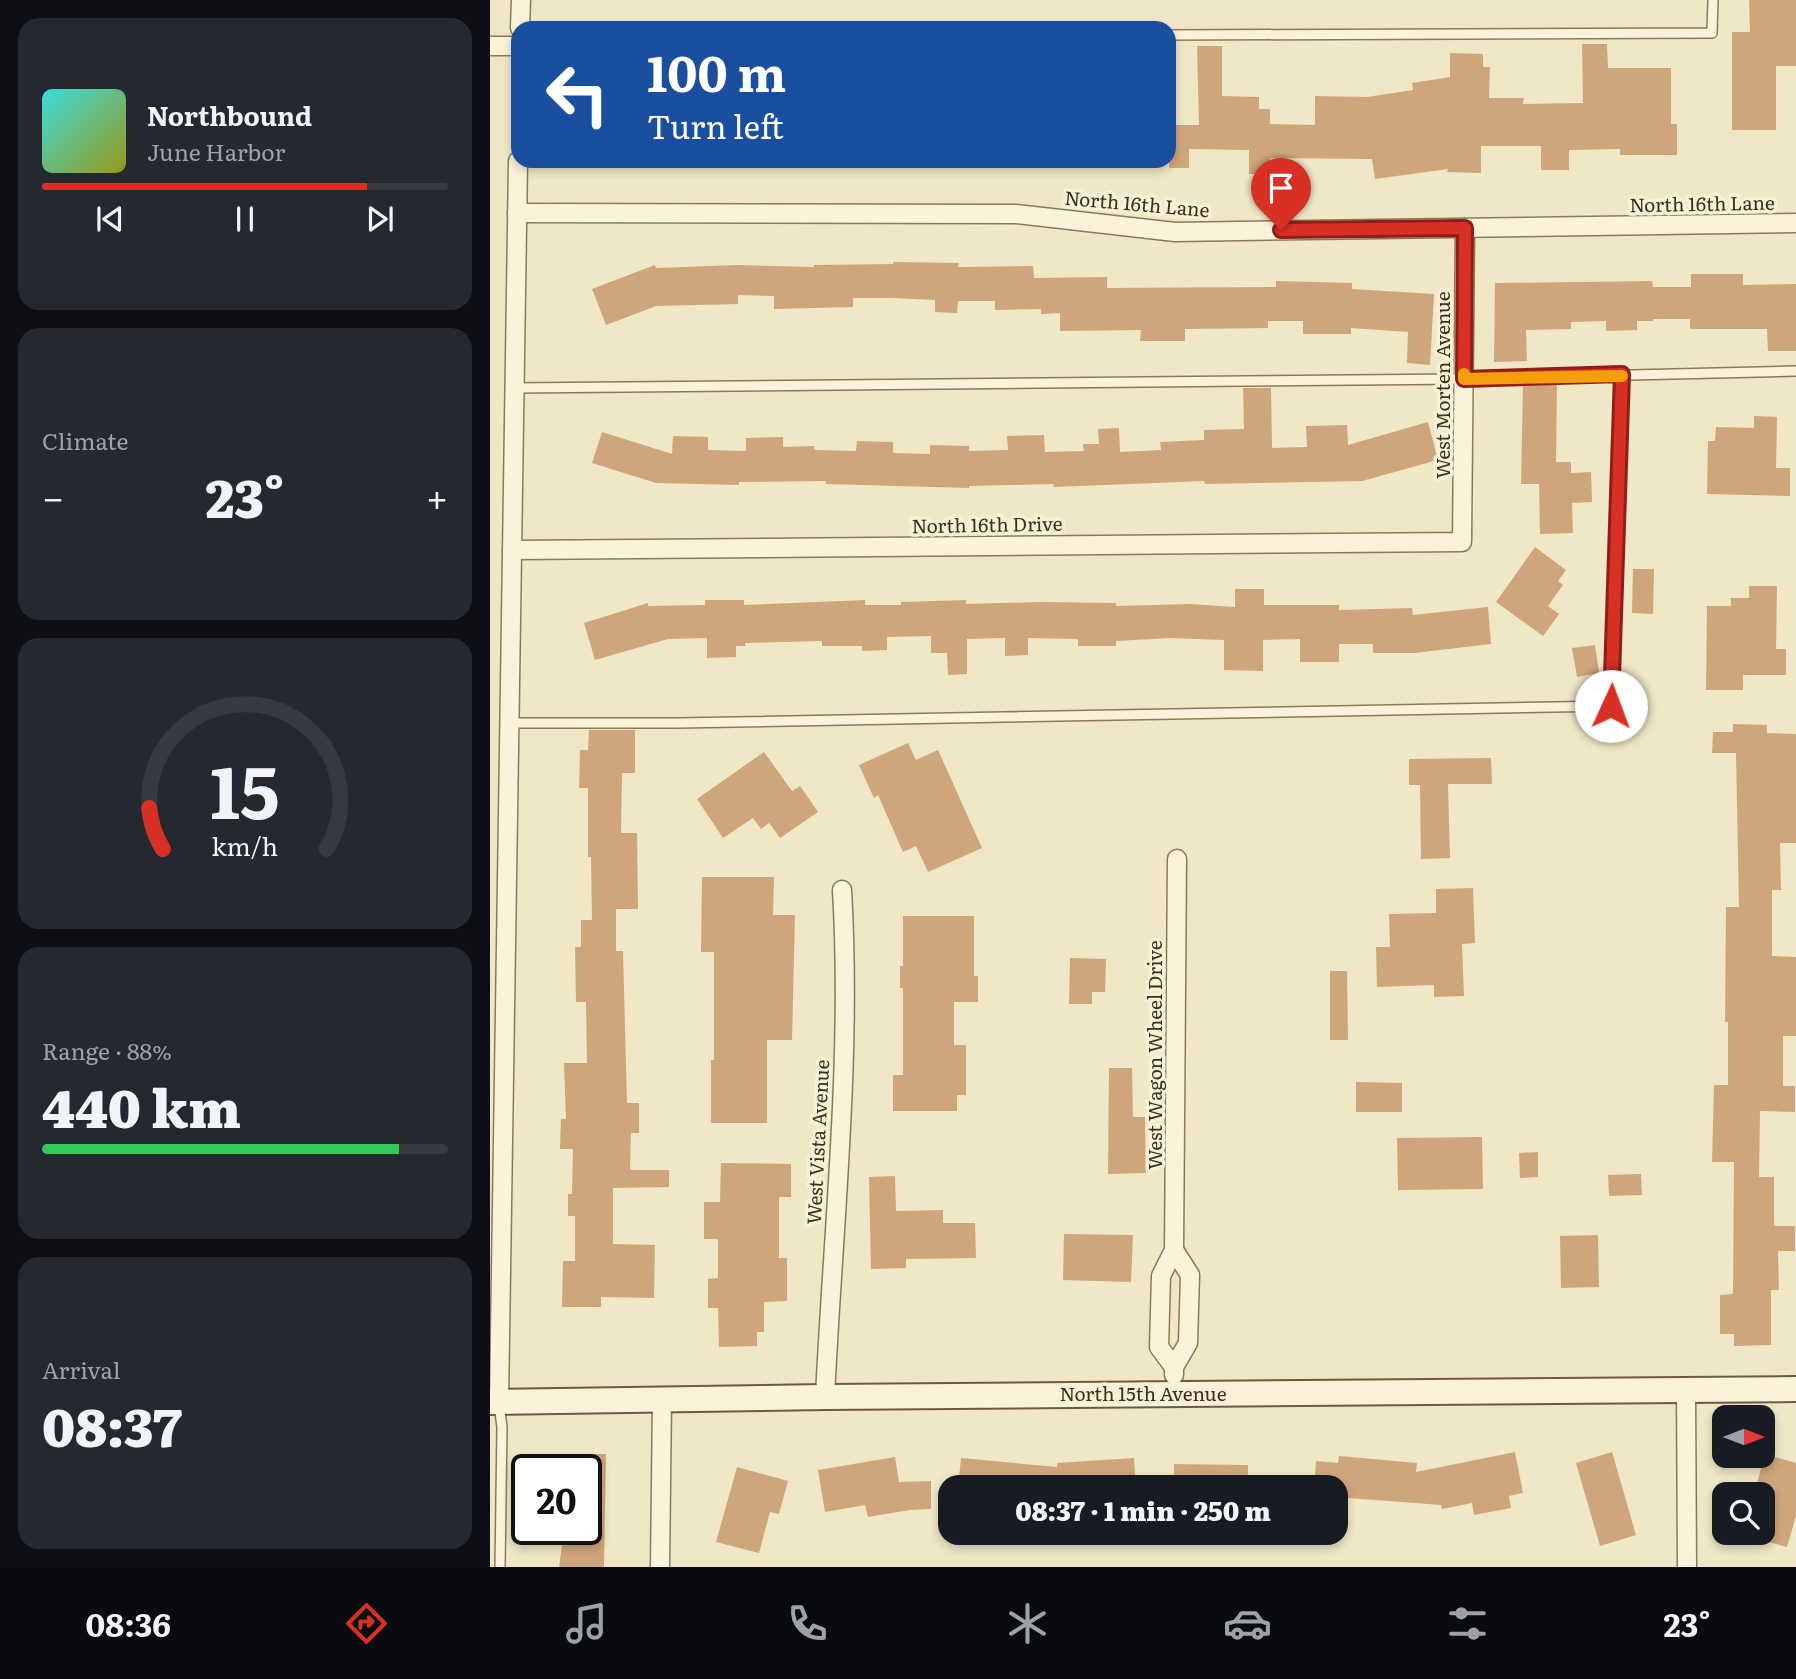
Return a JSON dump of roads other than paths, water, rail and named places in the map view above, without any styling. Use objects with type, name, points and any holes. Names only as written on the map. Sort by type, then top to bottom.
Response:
[{"type":"street","points":[[520,0],[520,21]]},
{"type":"street","points":[[490,46],[511,46]]},
{"type":"street","points":[[494,1402],[518,168]]},
{"type":"street","name":"North 16th Lane","points":[[517,213],[1016,214],[1175,232],[1796,223]]},
{"type":"street","name":"West Morten Avenue","points":[[1462,542],[1465,228]]},
{"type":"street","name":"North 16th Drive","points":[[512,550],[1462,542]]},
{"type":"street","points":[[490,723],[508,723]]},
{"type":"street","name":"West Wagon Wheel Drive","points":[[1174,1367],[1159,1346],[1161,1276],[1174,1250],[1177,859]]},
{"type":"street","name":"West Vista Avenue","points":[[825,1397],[843,1086],[845,943],[842,890]]},
{"type":"street","name":"West Wagon Wheel Drive","points":[[1174,1250],[1190,1275],[1188,1343],[1174,1367],[1175,1393]]},
{"type":"street","points":[[1160,1302],[1190,1303]]},
{"type":"street","name":"North 15th Avenue","points":[[494,1402],[1175,1393],[1796,1389]]},
{"type":"street","points":[[1686,1390],[1687,1567]]},
{"type":"street","points":[[660,1567],[662,1399]]},
{"type":"lane","points":[[1176,36],[1713,33],[1713,0]]},
{"type":"lane","points":[[514,387],[1464,379],[1796,371]]},
{"type":"lane","points":[[508,723],[677,723],[1611,706],[1622,374]]},
{"type":"lane","points":[[494,1402],[502,1427],[499,1567]]}]
